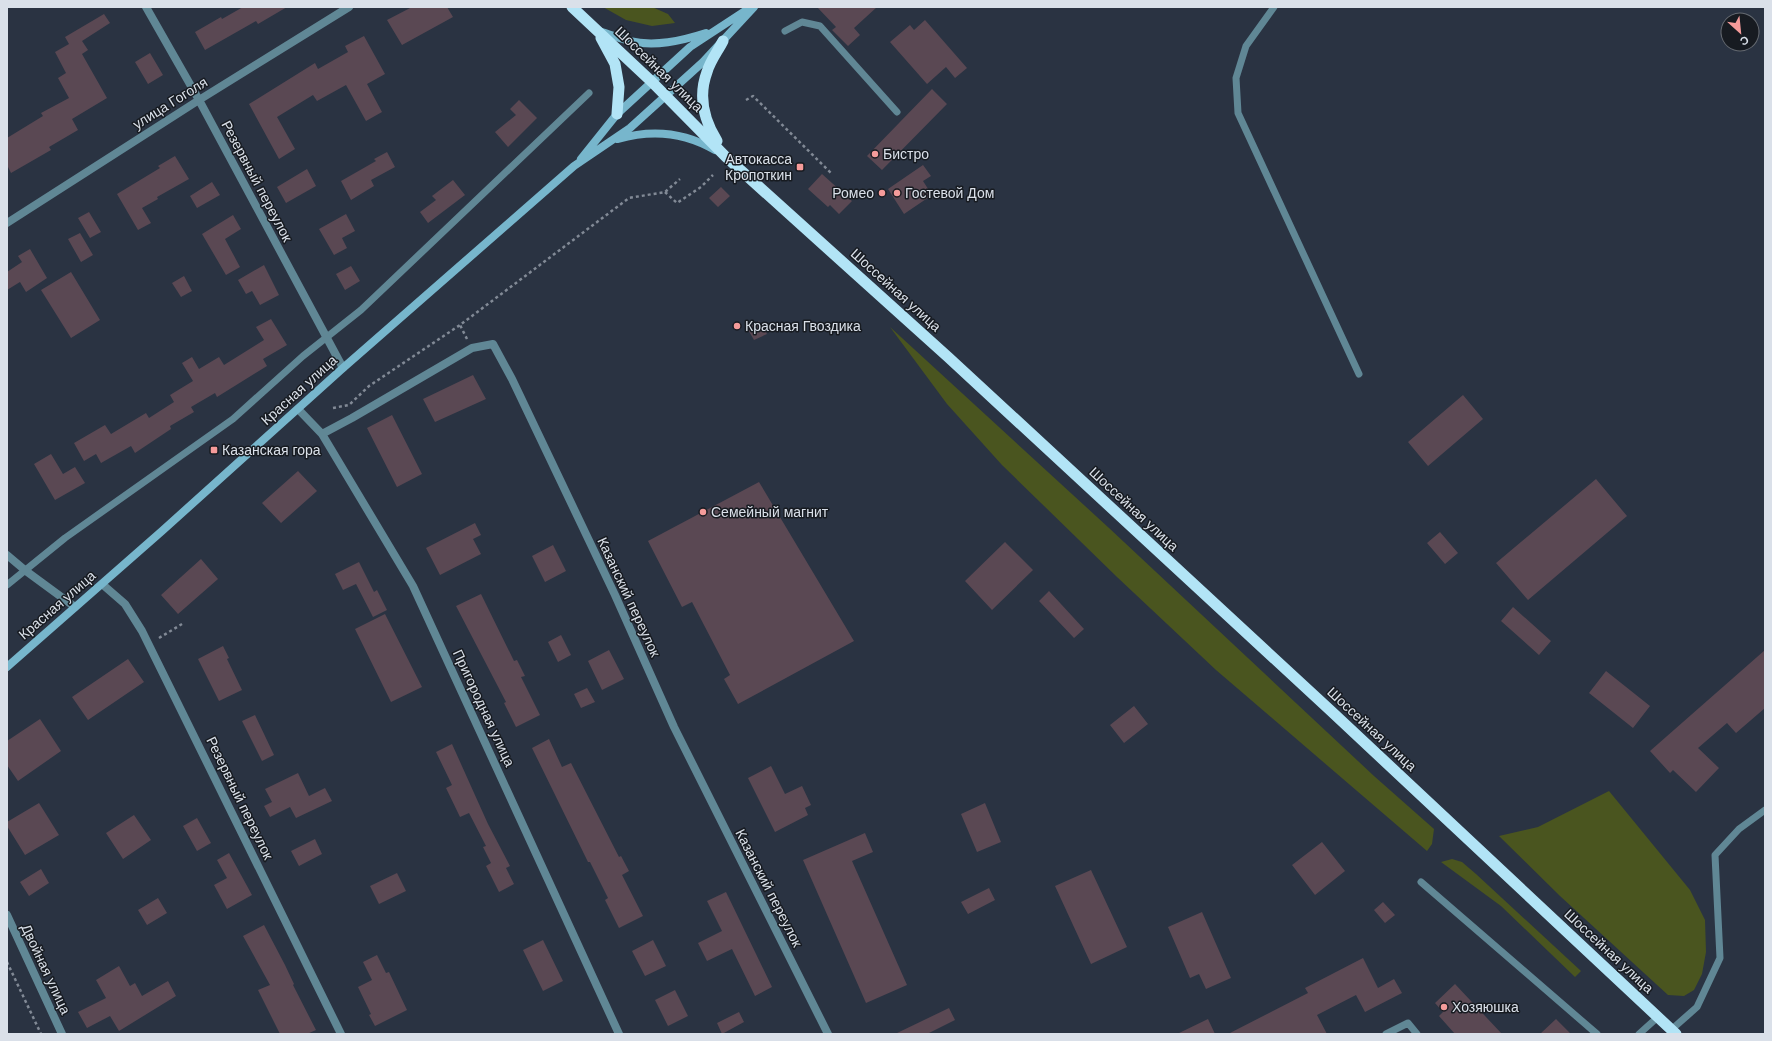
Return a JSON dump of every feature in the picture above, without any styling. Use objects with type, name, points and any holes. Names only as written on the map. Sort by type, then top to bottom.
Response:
[{"type":"highway","name":"Шоссейная улица","points":[[572,7],[652,82],[726,157],[948,357],[1332,711],[1460,834],[1673,1032]]},
{"type":"highway","points":[[597,30],[615,64],[620,88],[616,114]]},
{"type":"highway","points":[[723,41],[707,71],[703,89],[704,110],[709,128],[726,157]]},
{"type":"main road","name":"Красная улица","points":[[574,166],[616,114],[690,47],[750,7]]},
{"type":"main road","name":"Красная улица","points":[[7,667],[162,531],[343,368],[574,166],[630,128],[704,62],[754,7]]},
{"type":"main road","points":[[597,30],[630,41],[659,44],[683,40],[715,31]]},
{"type":"main road","points":[[610,142],[634,134],[661,133],[680,135],[699,141],[726,157]]},
{"type":"street","name":"Резервный переулок","points":[[146,7],[199,100],[343,368]]},
{"type":"street","name":"улица Гоголя","points":[[7,223],[199,100],[349,7]]},
{"type":"street","name":"Казанский переулок","points":[[322,434],[472,348],[493,344],[512,379],[615,594],[674,727],[828,1034]]},
{"type":"street","name":"Пригородная улица","points":[[298,409],[322,434],[414,586],[619,1034]]},
{"type":"street","points":[[7,555],[75,607]]},
{"type":"street","name":"Резервный переулок","points":[[102,584],[125,604],[149,644],[341,1034]]},
{"type":"street","name":"Двойная улица","points":[[7,915],[62,1034]]},
{"type":"lane","points":[[1274,7],[1246,46],[1236,78],[1238,114],[1359,374]]},
{"type":"lane","points":[[785,31],[802,22],[820,26],[897,112]]},
{"type":"lane","points":[[7,585],[65,538],[233,419],[326,337],[361,310],[589,93]]},
{"type":"lane","points":[[1673,1032],[1697,1007],[1720,958],[1715,855],[1739,829],[1765,810]]},
{"type":"lane","points":[[1421,882],[1597,1034]]},
{"type":"lane","points":[[1639,1034],[1658,1017]]},
{"type":"lane","points":[[1386,1034],[1408,1023],[1417,1034]]},
{"type":"path","points":[[746,100],[753,96],[831,173]]},
{"type":"path","points":[[664,192],[677,203],[701,187],[713,175]]},
{"type":"path","points":[[333,408],[349,405],[369,386],[460,325],[629,198],[664,192],[680,179]]},
{"type":"path","points":[[460,325],[472,348]]},
{"type":"path","points":[[149,644],[182,624]]},
{"type":"path","points":[[7,962],[41,1034]]},
{"type":"green space","points":[[603,7],[652,7],[668,14],[675,23],[652,26],[626,20]]},
{"type":"green space","points":[[890,327],[1109,528],[1374,776],[1434,829],[1432,844],[1427,851],[1216,670],[1117,577],[1002,465],[947,404]]},
{"type":"green space","points":[[1609,791],[1690,890],[1705,920],[1706,952],[1702,974],[1694,990],[1684,996],[1668,995],[1560,896],[1499,836],[1538,827]]},
{"type":"green space","points":[[1452,859],[1462,862],[1476,874],[1581,971],[1575,977],[1501,906],[1441,862]]},
{"type":"building","points":[[243,7],[287,7],[258,24],[256,21],[205,50],[195,32],[221,17],[222,19]]},
{"type":"building","points":[[412,7],[447,7],[453,17],[402,45],[387,20]]},
{"type":"building","points":[[817,7],[877,7],[854,28],[860,35],[848,46],[832,30],[836,27]]},
{"type":"building","points":[[104,14],[110,23],[82,41],[88,50],[82,54],[107,98],[72,119],[78,130],[49,147],[51,150],[11,173],[7,165],[7,138],[43,116],[41,113],[69,98],[58,78],[66,73],[55,52],[69,44],[65,37]]},
{"type":"building","points":[[925,20],[967,68],[955,78],[946,67],[927,84],[890,42],[910,25],[914,30]]},
{"type":"building","points":[[364,36],[385,74],[367,84],[382,112],[366,121],[346,85],[317,101],[313,95],[277,117],[295,149],[279,159],[249,104],[315,63],[318,69],[348,52],[345,46]]},
{"type":"building","points":[[150,53],[163,75],[148,84],[135,62]]},
{"type":"building","points":[[932,89],[947,104],[882,170],[867,156]]},
{"type":"building","points":[[519,100],[537,118],[508,147],[495,132],[516,115],[510,109]]},
{"type":"building","points":[[387,152],[395,167],[371,180],[374,186],[351,200],[341,181],[376,161],[374,159]]},
{"type":"building","points":[[175,156],[189,179],[157,197],[158,199],[142,208],[151,223],[138,230],[117,194],[160,168],[158,166]]},
{"type":"building","points":[[923,165],[931,176],[923,181],[932,195],[904,214],[888,189]]},
{"type":"building","points":[[307,169],[316,186],[286,203],[277,187]]},
{"type":"building","points":[[822,174],[852,201],[839,214],[830,205],[828,207],[808,189]]},
{"type":"building","points":[[453,180],[465,195],[428,223],[420,212],[436,200],[432,196]]},
{"type":"building","points":[[212,182],[220,195],[197,208],[190,196]]},
{"type":"building","points":[[721,187],[730,196],[718,207],[709,198]]},
{"type":"building","points":[[89,212],[101,232],[90,238],[78,218]]},
{"type":"building","points":[[346,214],[355,231],[342,238],[347,248],[334,255],[319,229]]},
{"type":"building","points":[[233,215],[241,229],[225,239],[240,267],[226,275],[202,234]]},
{"type":"building","points":[[80,233],[93,255],[81,262],[68,239]]},
{"type":"building","points":[[30,249],[47,278],[26,292],[20,282],[7,290],[7,272],[22,262],[18,256]]},
{"type":"building","points":[[264,265],[279,295],[260,305],[252,291],[246,294],[238,280]]},
{"type":"building","points":[[351,266],[360,281],[345,290],[336,274]]},
{"type":"building","points":[[71,272],[100,320],[71,338],[41,290]]},
{"type":"building","points":[[184,276],[192,291],[181,297],[172,283]]},
{"type":"building","points":[[271,319],[287,345],[263,359],[267,366],[217,397],[215,393],[191,407],[194,412],[170,426],[171,429],[135,453],[131,446],[101,463],[96,454],[84,461],[74,443],[105,425],[111,434],[146,413],[149,418],[174,402],[170,395],[193,381],[182,363],[192,357],[199,369],[219,357],[224,365],[264,340],[256,327]]},
{"type":"building","points":[[759,321],[767,334],[754,340],[747,328]]},
{"type":"building","points":[[473,375],[486,399],[435,422],[423,399]]},
{"type":"building","points":[[1463,395],[1483,419],[1428,466],[1408,442]]},
{"type":"building","points":[[392,415],[422,474],[397,487],[367,428]]},
{"type":"building","points":[[51,454],[63,474],[75,467],[85,483],[55,500],[34,464]]},
{"type":"building","points":[[298,471],[317,491],[281,523],[262,503]]},
{"type":"building","points":[[1596,479],[1627,516],[1528,600],[1496,563]]},
{"type":"building","points":[[759,482],[854,641],[738,704],[724,679],[730,675],[692,602],[682,607],[648,541]]},
{"type":"building","points":[[475,523],[481,535],[473,539],[481,554],[440,575],[426,548]]},
{"type":"building","points":[[1440,532],[1458,553],[1445,564],[1427,543]]},
{"type":"building","points":[[1005,542],[1033,570],[992,610],[965,581]]},
{"type":"building","points":[[553,545],[566,571],[545,582],[532,556]]},
{"type":"building","points":[[201,559],[218,579],[178,614],[161,595]]},
{"type":"building","points":[[359,562],[374,592],[377,590],[387,610],[373,617],[356,584],[343,590],[335,574]]},
{"type":"building","points":[[1049,591],[1084,629],[1074,638],[1039,601]]},
{"type":"building","points":[[481,594],[514,661],[517,660],[525,676],[521,677],[540,715],[516,727],[504,703],[506,702],[456,606]]},
{"type":"building","points":[[1513,607],[1551,641],[1539,655],[1501,621]]},
{"type":"building","points":[[385,614],[422,687],[391,702],[355,629]]},
{"type":"building","points":[[561,635],[571,655],[558,662],[548,642]]},
{"type":"building","points":[[223,646],[229,658],[227,659],[242,690],[219,701],[198,659]]},
{"type":"building","points":[[609,650],[624,679],[602,690],[588,661]]},
{"type":"building","points":[[1765,650],[1765,708],[1736,733],[1727,723],[1698,748],[1719,768],[1696,792],[1673,770],[1670,773],[1650,751]]},
{"type":"building","points":[[128,659],[144,682],[88,720],[72,697]]},
{"type":"building","points":[[1606,671],[1650,706],[1633,728],[1589,693]]},
{"type":"building","points":[[587,688],[595,702],[581,708],[574,694]]},
{"type":"building","points":[[1134,706],[1148,724],[1124,743],[1110,725]]},
{"type":"building","points":[[255,715],[274,755],[262,761],[242,721]]},
{"type":"building","points":[[40,719],[61,751],[18,781],[7,765],[7,741]]},
{"type":"building","points":[[549,739],[562,767],[571,763],[619,857],[621,856],[629,871],[622,875],[643,916],[619,928],[605,900],[608,898],[590,862],[588,862],[532,748]]},
{"type":"building","points":[[452,744],[488,824],[510,866],[506,868],[514,884],[499,892],[486,866],[491,863],[483,847],[486,846],[469,813],[460,817],[446,788],[452,785],[436,752]]},
{"type":"building","points":[[771,766],[785,794],[802,786],[811,805],[805,808],[808,815],[775,832],[748,778]]},
{"type":"building","points":[[298,773],[309,796],[325,788],[332,801],[296,818],[290,807],[270,817],[264,806],[272,802],[265,789]]},
{"type":"building","points":[[39,803],[59,835],[25,855],[7,826],[7,822]]},
{"type":"building","points":[[985,803],[1001,842],[977,852],[961,814]]},
{"type":"building","points":[[134,815],[151,840],[123,859],[106,833]]},
{"type":"building","points":[[197,818],[211,843],[197,851],[183,826]]},
{"type":"building","points":[[865,833],[873,852],[852,861],[907,985],[866,1003],[803,860]]},
{"type":"building","points":[[315,839],[322,854],[299,866],[291,851]]},
{"type":"building","points":[[1322,842],[1345,871],[1315,895],[1292,865]]},
{"type":"building","points":[[229,853],[252,895],[227,909],[214,885],[227,878],[217,860]]},
{"type":"building","points":[[41,869],[49,883],[29,896],[20,882]]},
{"type":"building","points":[[1091,870],[1127,947],[1091,964],[1055,886]]},
{"type":"building","points":[[397,873],[406,891],[379,904],[370,886]]},
{"type":"building","points":[[989,888],[995,900],[968,914],[961,902]]},
{"type":"building","points":[[726,892],[772,987],[755,996],[732,949],[707,961],[698,943],[722,931],[707,901]]},
{"type":"building","points":[[158,898],[167,913],[147,925],[138,910]]},
{"type":"building","points":[[1383,902],[1395,915],[1385,923],[1374,910]]},
{"type":"building","points":[[1202,912],[1231,978],[1206,989],[1199,974],[1190,978],[1168,927]]},
{"type":"building","points":[[264,925],[316,1030],[307,1034],[280,1034],[258,990],[270,985],[243,936]]},
{"type":"building","points":[[543,940],[563,981],[543,991],[523,950]]},
{"type":"building","points":[[653,940],[666,966],[645,976],[632,951]]},
{"type":"building","points":[[377,955],[386,973],[389,972],[407,1010],[375,1026],[358,987],[372,980],[363,962]]},
{"type":"building","points":[[1363,958],[1378,988],[1394,979],[1402,993],[1365,1012],[1356,995],[1317,1015],[1327,1034],[1228,1034],[1308,993],[1305,988]]},
{"type":"building","points":[[119,966],[130,986],[135,983],[142,996],[168,981],[176,996],[119,1031],[110,1016],[87,1028],[78,1012],[106,998],[96,980]]},
{"type":"building","points":[[1455,984],[1502,1034],[1455,1034],[1439,1016],[1443,1012],[1435,1003]]},
{"type":"building","points":[[675,990],[688,1016],[668,1026],[655,1000]]},
{"type":"building","points":[[949,1008],[955,1020],[927,1034],[895,1034]]},
{"type":"building","points":[[739,1012],[744,1022],[722,1034],[717,1023]]},
{"type":"building","points":[[1208,1019],[1215,1034],[1177,1034]]},
{"type":"building","points":[[1556,1019],[1571,1034],[1540,1034]]},
{"type":"place","name":"Бистро","points":[[875,154]]},
{"type":"place","name":"Автокасса Кропоткин","points":[[800,167]]},
{"type":"place","name":"Ромео","points":[[882,193]]},
{"type":"place","name":"Гостевой Дом","points":[[897,193]]},
{"type":"place","name":"Красная Гвоздика","points":[[737,326]]},
{"type":"place","name":"Казанская гора","points":[[214,450]]},
{"type":"place","name":"Семейный магнит","points":[[703,512]]},
{"type":"place","name":"Хозяюшка","points":[[1444,1007]]}]
